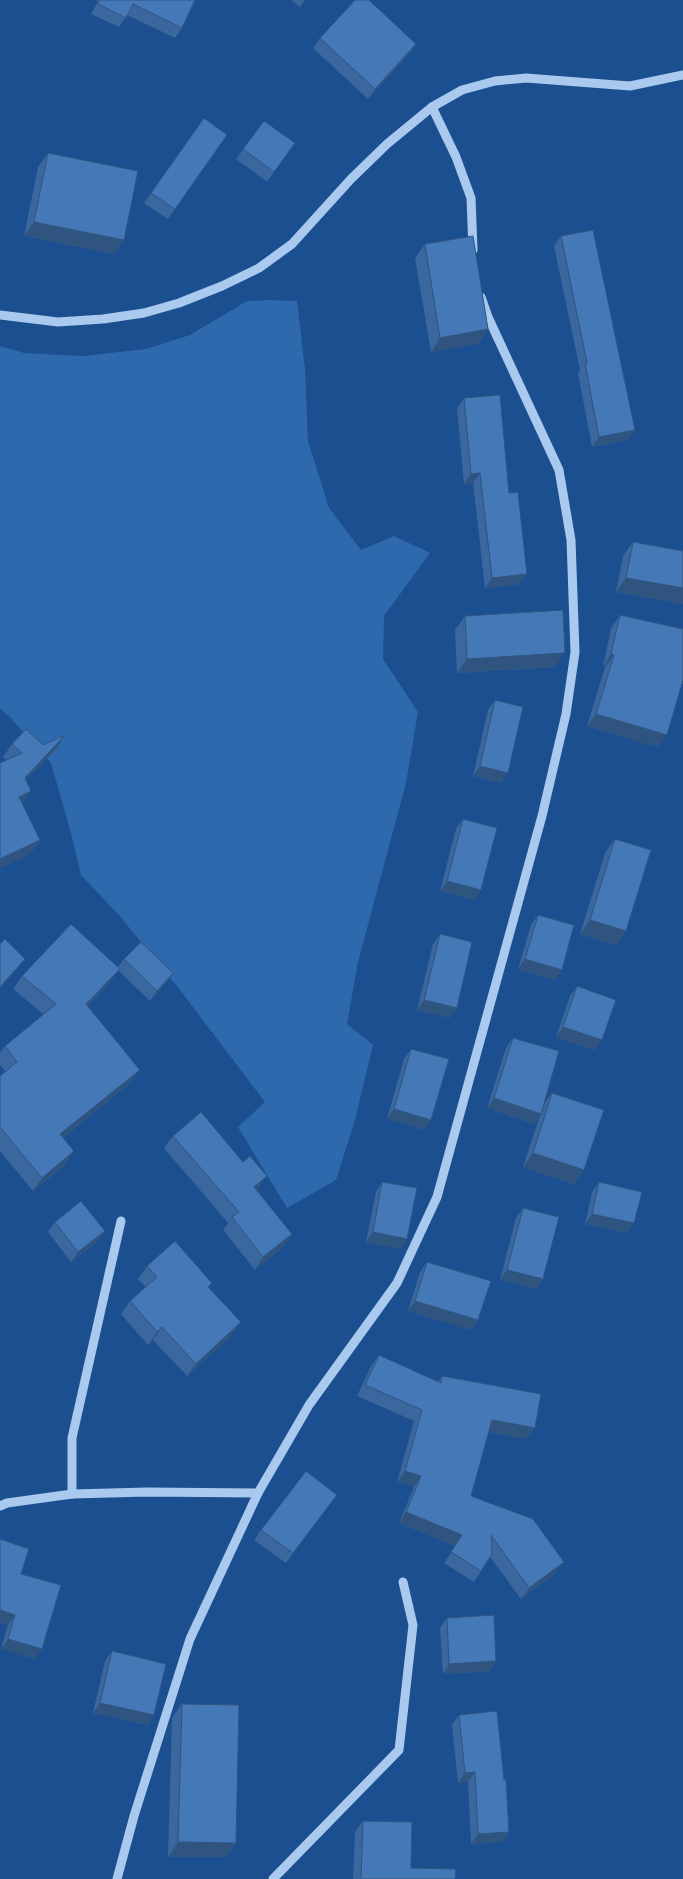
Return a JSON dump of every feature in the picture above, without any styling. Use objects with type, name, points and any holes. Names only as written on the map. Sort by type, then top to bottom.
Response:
[{"type":"street","points":[[0,316],[58,322],[103,319],[144,313],[179,303],[222,286],[259,268],[292,244],[358,172],[387,144],[432,107],[462,90],[503,80],[526,78],[630,86],[683,75]]},
{"type":"street","points":[[432,107],[456,157],[471,198],[474,230],[473,256]]},
{"type":"street","points":[[117,1879],[134,1816],[190,1639],[258,1493],[309,1405],[397,1283],[437,1197],[542,816],[566,714],[575,652],[571,540],[558,470],[478,291]]},
{"type":"street","points":[[72,1494],[72,1438],[121,1221]]},
{"type":"street","points":[[0,1506],[7,1503],[72,1494],[148,1492],[258,1493]]},
{"type":"street","points":[[273,1879],[399,1750],[413,1625],[403,1582]]},
{"type":"shaded area","points":[[247,301],[297,301],[305,369],[308,441],[329,508],[361,550],[394,536],[430,553],[384,616],[383,659],[418,712],[406,783],[358,962],[347,1024],[373,1045],[355,1120],[336,1180],[287,1208],[238,1127],[265,1102],[180,990],[118,914],[81,875],[51,763],[8,715],[0,709],[0,346],[24,353],[83,356],[146,349],[190,335]]},
{"type":"building","points":[[100,0],[195,0],[182,28],[133,4],[126,18],[98,4]]},
{"type":"building","points":[[355,0],[369,0],[416,44],[375,89],[320,38]]},
{"type":"building","points":[[204,118],[227,135],[175,209],[151,193]]},
{"type":"building","points":[[264,121],[295,143],[274,172],[243,149]]},
{"type":"building","points":[[48,153],[138,171],[124,240],[34,222]]},
{"type":"building","points":[[593,230],[635,430],[599,437],[585,363],[587,363],[561,236]]},
{"type":"building","points":[[473,236],[488,329],[440,338],[425,244]]},
{"type":"building","points":[[500,395],[509,493],[518,492],[527,574],[492,578],[480,473],[471,474],[464,398]]},
{"type":"building","points":[[633,542],[683,551],[683,588],[626,578]]},
{"type":"building","points":[[563,610],[565,653],[467,659],[465,616]]},
{"type":"building","points":[[620,615],[683,629],[683,680],[667,735],[596,714],[614,655],[611,654]]},
{"type":"building","points":[[495,700],[523,707],[508,773],[480,766]]},
{"type":"building","points":[[26,729],[43,745],[65,735],[25,778],[31,791],[19,797],[40,840],[0,859],[0,763],[22,753],[12,744]]},
{"type":"building","points":[[463,819],[497,828],[481,890],[447,881]]},
{"type":"building","points":[[615,839],[651,850],[626,931],[590,920]]},
{"type":"building","points":[[538,915],[574,925],[562,970],[525,959]]},
{"type":"building","points":[[71,924],[120,969],[86,1004],[140,1070],[60,1134],[74,1151],[42,1178],[0,1127],[0,1076],[17,1062],[5,1046],[56,1004],[22,976]]},
{"type":"building","points":[[440,934],[472,942],[457,1008],[424,1000]]},
{"type":"building","points":[[5,939],[25,959],[0,987],[0,944]]},
{"type":"building","points":[[141,942],[173,973],[157,991],[124,959]]},
{"type":"building","points":[[577,986],[616,1000],[602,1040],[563,1027]]},
{"type":"building","points":[[513,1038],[559,1051],[541,1114],[494,1098]]},
{"type":"building","points":[[411,1049],[449,1059],[431,1120],[394,1109]]},
{"type":"building","points":[[552,1093],[604,1110],[584,1170],[533,1153]]},
{"type":"building","points":[[201,1112],[243,1162],[250,1156],[267,1176],[254,1187],[292,1234],[263,1257],[232,1217],[239,1212],[173,1136]]},
{"type":"building","points":[[382,1182],[417,1188],[407,1239],[373,1232]]},
{"type":"building","points":[[599,1182],[642,1192],[634,1223],[592,1214]]},
{"type":"building","points":[[81,1201],[105,1231],[78,1252],[55,1222]]},
{"type":"building","points":[[523,1208],[559,1217],[543,1279],[507,1270]]},
{"type":"building","points":[[175,1241],[212,1283],[208,1287],[241,1322],[196,1364],[162,1327],[157,1332],[130,1301],[157,1277],[147,1266]]},
{"type":"building","points":[[427,1262],[491,1281],[478,1320],[415,1301]]},
{"type":"building","points":[[379,1355],[441,1383],[442,1376],[541,1394],[535,1428],[492,1420],[471,1496],[533,1519],[564,1562],[529,1588],[491,1535],[492,1554],[481,1571],[451,1552],[462,1535],[406,1512],[421,1476],[405,1471],[422,1410],[365,1385]]},
{"type":"building","points":[[306,1471],[337,1495],[293,1553],[261,1530]]},
{"type":"building","points":[[0,1539],[29,1549],[21,1574],[61,1585],[42,1649],[8,1639],[15,1615],[0,1610]]},
{"type":"building","points":[[494,1615],[496,1661],[449,1664],[447,1618]]},
{"type":"building","points":[[112,1651],[166,1664],[154,1715],[100,1703]]},
{"type":"building","points":[[182,1704],[239,1705],[236,1843],[178,1842]]},
{"type":"building","points":[[497,1711],[504,1780],[506,1780],[509,1832],[478,1834],[475,1772],[465,1773],[459,1715]]},
{"type":"building","points":[[363,1821],[412,1822],[411,1868],[456,1869],[455,1879],[361,1879]]}]
